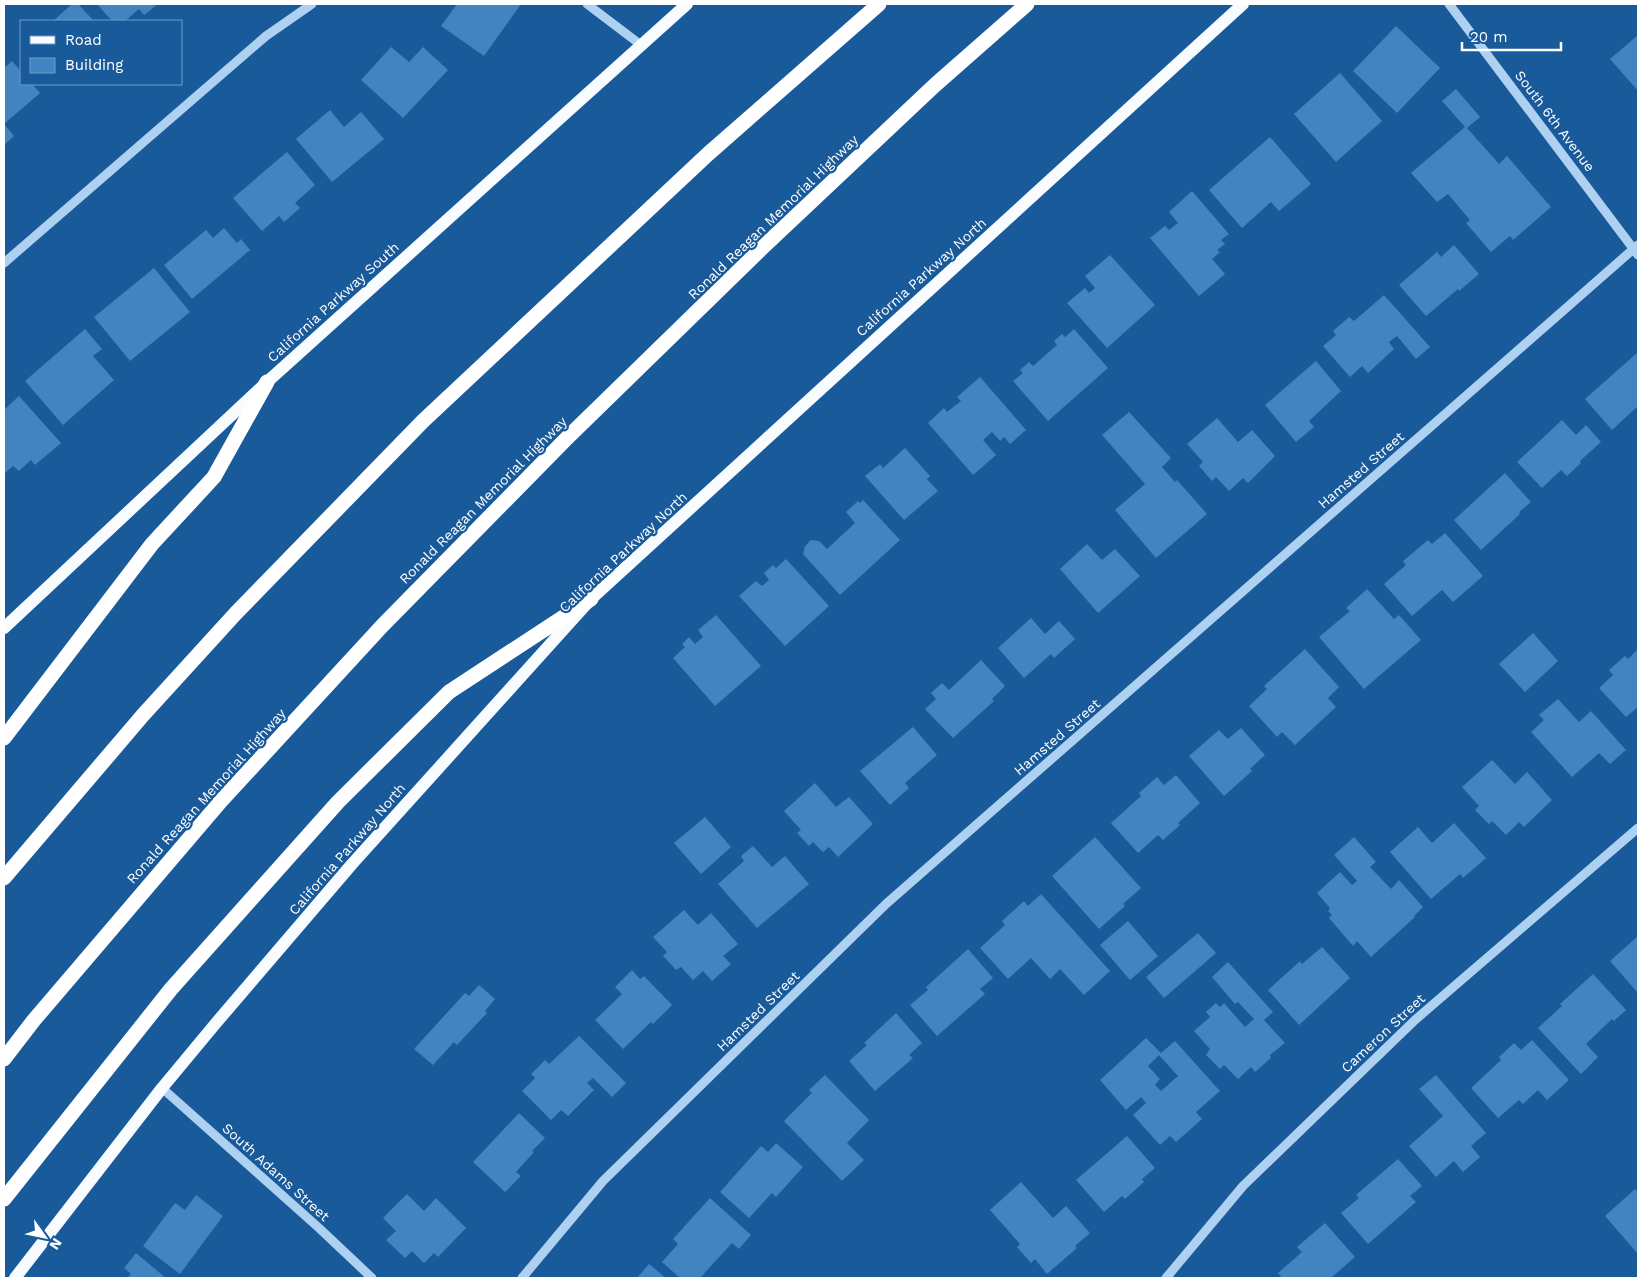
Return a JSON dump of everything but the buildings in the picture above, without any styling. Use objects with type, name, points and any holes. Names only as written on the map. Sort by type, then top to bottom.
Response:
[{"type":"highway","points":[[4,878],[143,715],[223,628],[423,421],[708,154],[879,4]]},
{"type":"highway","name":"Ronald Reagan Memorial Highway","points":[[4,1059],[46,1006],[221,801],[382,626],[567,438],[761,248],[935,85],[1027,4]]},
{"type":"highway","points":[[4,738],[152,544],[214,477],[267,382]]},
{"type":"highway","points":[[4,1199],[171,989],[338,802],[450,692],[591,599]]},
{"type":"main road","name":"California Parkway South","points":[[4,628],[267,382],[687,4]]},
{"type":"main road","name":"California Parkway North","points":[[15,1278],[162,1088],[352,864],[591,599],[1243,4]]},
{"type":"street","points":[[4,264],[266,36],[312,4]]},
{"type":"street","points":[[587,4],[641,45]]},
{"type":"street","name":"South 6th Avenue","points":[[1449,4],[1637,250]]},
{"type":"street","name":"Hamsted Street","points":[[522,1278],[603,1181],[886,904],[1637,250]]},
{"type":"street","name":"Cameron Street","points":[[1166,1278],[1243,1186],[1415,1020],[1638,828]]},
{"type":"street","name":"South Adams Street","points":[[162,1088],[319,1228],[372,1278]]}]
